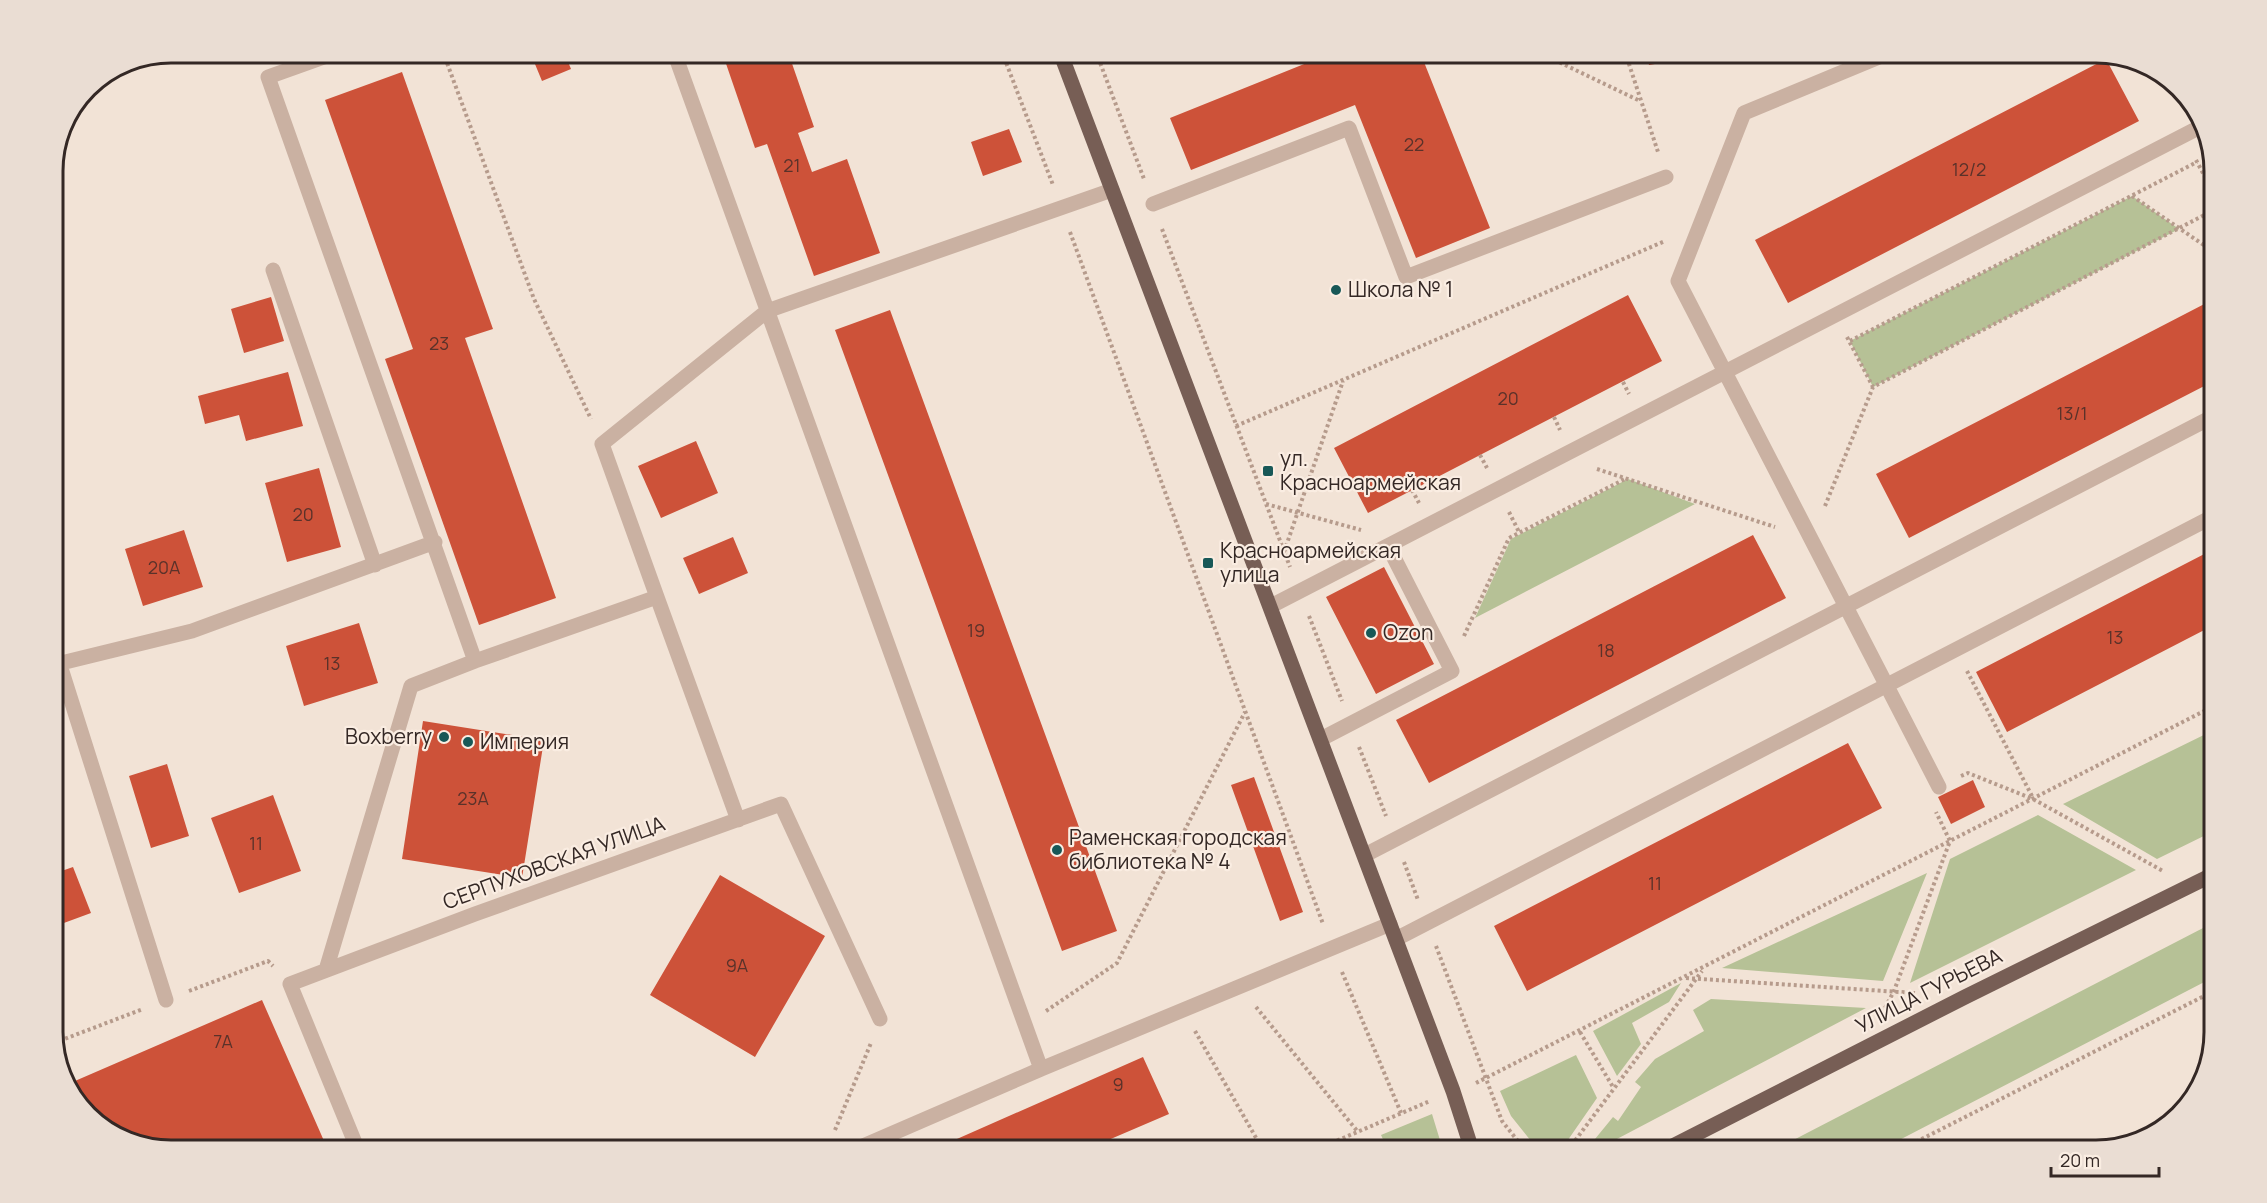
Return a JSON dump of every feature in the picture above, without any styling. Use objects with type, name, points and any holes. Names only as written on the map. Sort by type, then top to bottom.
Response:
[{"type":"main road","points":[[1064,63],[1365,855],[1453,1091],[1469,1140]]},
{"type":"main road","name":"УЛИЦА ГУРЬЕВА","points":[[1685,1140],[1955,1002],[2204,879]]},
{"type":"street","points":[[307,63],[268,77],[476,661]]},
{"type":"street","points":[[678,63],[1041,1069]]},
{"type":"street","points":[[1864,63],[1743,113],[1678,281],[1939,787]]},
{"type":"street","points":[[1153,204],[1349,128],[1406,277],[1666,177]]},
{"type":"street","points":[[1270,606],[2195,128]]},
{"type":"street","points":[[738,820],[602,444],[767,311],[1112,190]]},
{"type":"street","points":[[273,270],[375,565]]},
{"type":"street","points":[[1365,855],[2204,421]]},
{"type":"street","points":[[1396,939],[2204,521]]},
{"type":"street","points":[[63,662],[192,631],[435,542]]},
{"type":"street","points":[[1321,739],[1452,671],[1406,595],[1394,543]]},
{"type":"street","points":[[326,970],[411,686],[657,597]]},
{"type":"street","points":[[63,685],[166,1000]]},
{"type":"street","name":"СЕРПУХОВСКАЯ УЛИЦА","points":[[354,1140],[290,984],[781,804],[880,1019]]},
{"type":"street","points":[[877,1140],[1041,1069],[1390,924]]},
{"type":"path","points":[[447,63],[534,299],[602,444]]},
{"type":"path","points":[[1006,63],[1332,948],[1401,1113]]},
{"type":"path","points":[[1561,63],[1641,102]]},
{"type":"path","points":[[1629,63],[1666,177]]},
{"type":"path","points":[[2184,135],[2204,175]]},
{"type":"path","points":[[1850,341],[2197,162]]},
{"type":"path","points":[[2132,196],[2204,245]]},
{"type":"path","points":[[1559,457],[1811,539],[1873,387],[2204,215]]},
{"type":"path","points":[[1236,426],[1701,226]]},
{"type":"path","points":[[1836,314],[1873,387]]},
{"type":"path","points":[[1284,552],[1343,380]]},
{"type":"path","points":[[1450,667],[1509,538],[1627,478]]},
{"type":"path","points":[[1266,504],[1394,543]]},
{"type":"path","points":[[1956,650],[2033,799]]},
{"type":"path","points":[[1026,1025],[1117,963],[1245,711]]},
{"type":"path","points":[[1339,1140],[1453,1091],[1487,1080],[2204,711]]},
{"type":"path","points":[[1939,787],[1968,773],[2033,799],[2190,886]]},
{"type":"path","points":[[1884,1010],[1894,991],[1950,841]]},
{"type":"path","points":[[1575,1140],[1695,977],[1706,967]]},
{"type":"path","points":[[1683,979],[1695,977],[1918,993]]},
{"type":"path","points":[[1239,987],[1358,1132]]},
{"type":"path","points":[[1920,1140],[2204,996]]},
{"type":"path","points":[[1182,1010],[1257,1140]]},
{"type":"path","points":[[832,1140],[880,1019]]},
{"type":"path","points":[[1580,1032],[1613,1087]]},
{"type":"green space","points":[[2132,196],[2179,229],[1873,387],[1850,341]]},
{"type":"green space","points":[[1628,479],[1695,504],[1475,618],[1511,539]]},
{"type":"green space","points":[[2204,735],[2204,836],[2157,859],[2063,804]]},
{"type":"green space","points":[[2038,815],[2136,870],[1910,983],[1950,859]]},
{"type":"green space","points":[[1927,873],[1883,981],[1722,968]]},
{"type":"green space","points":[[2204,928],[2204,982],[1899,1140],[1793,1140]]},
{"type":"green space","points":[[1681,983],[1669,1002],[1632,1023],[1641,1044],[1617,1076],[1593,1031]]},
{"type":"green space","points":[[1711,999],[1866,1008],[1615,1140],[1594,1140],[1613,1117],[1618,1121],[1641,1087],[1635,1082],[1655,1059],[1704,1031],[1693,1010]]},
{"type":"green space","points":[[1576,1055],[1597,1098],[1568,1140],[1530,1140],[1511,1116],[1500,1091]]},
{"type":"green space","points":[[1432,1114],[1440,1140],[1383,1140],[1381,1135]]},
{"type":"building","points":[[535,63],[569,63],[571,69],[542,81]]},
{"type":"building","points":[[726,63],[792,63],[814,127],[798,133],[812,172],[847,159],[880,253],[814,276],[767,144],[755,148]]},
{"type":"building","points":[[1307,63],[1424,63],[1490,228],[1416,258],[1355,105],[1191,170],[1170,118]]},
{"type":"building","points":[[2098,63],[2109,64],[2139,121],[1788,303],[1755,240]]},
{"type":"building","points":[[402,72],[493,329],[465,338],[556,598],[479,625],[385,359],[413,349],[325,100]]},
{"type":"building","points":[[1009,129],[1022,162],[983,176],[971,142]]},
{"type":"building","points":[[1628,295],[1662,361],[1368,513],[1334,448]]},
{"type":"building","points":[[271,297],[284,341],[244,353],[231,309]]},
{"type":"building","points":[[2204,304],[2204,386],[1909,538],[1876,474]]},
{"type":"building","points":[[890,310],[1117,931],[1062,951],[835,330]]},
{"type":"building","points":[[288,372],[303,426],[246,441],[239,415],[205,424],[198,396]]},
{"type":"building","points":[[696,441],[718,493],[661,518],[638,466]]},
{"type":"building","points":[[319,468],[341,547],[287,562],[265,483]]},
{"type":"building","points":[[184,530],[203,587],[143,606],[125,549]]},
{"type":"building","points":[[1753,535],[1786,598],[1429,783],[1396,720]]},
{"type":"building","points":[[733,537],[748,573],[699,594],[683,558]]},
{"type":"building","points":[[2204,554],[2204,630],[2007,732],[1976,672]]},
{"type":"building","points":[[1384,567],[1434,664],[1376,694],[1326,597]]},
{"type":"building","points":[[359,623],[378,683],[304,706],[286,646]]},
{"type":"building","points":[[423,721],[544,740],[522,878],[402,859]]},
{"type":"building","points":[[1848,743],[1882,808],[1527,991],[1494,926]]},
{"type":"building","points":[[167,764],[189,836],[151,848],[129,776]]},
{"type":"building","points":[[1254,777],[1303,912],[1280,921],[1231,785]]},
{"type":"building","points":[[1973,780],[1985,807],[1951,824],[1938,797]]},
{"type":"building","points":[[273,795],[301,871],[239,893],[211,818]]},
{"type":"building","points":[[73,867],[91,913],[63,923],[63,870]]},
{"type":"building","points":[[720,875],[825,936],[755,1057],[650,995]]},
{"type":"building","points":[[262,1000],[324,1140],[171,1140],[143,1136],[111,1122],[90,1103],[75,1081]]},
{"type":"building","points":[[1143,1057],[1169,1114],[1108,1140],[955,1140]]},
{"type":"place","name":"Школа № 1","points":[[1336,290]]},
{"type":"place","name":"ул. Красноармейская","points":[[1268,471]]},
{"type":"place","name":"Красноармейская улица","points":[[1208,563]]},
{"type":"place","name":"Ozon","points":[[1371,633]]},
{"type":"place","name":"Boxberry","points":[[444,737]]},
{"type":"place","name":"Империя","points":[[468,742]]},
{"type":"place","name":"Раменская городская библиотека № 4","points":[[1057,850]]}]
